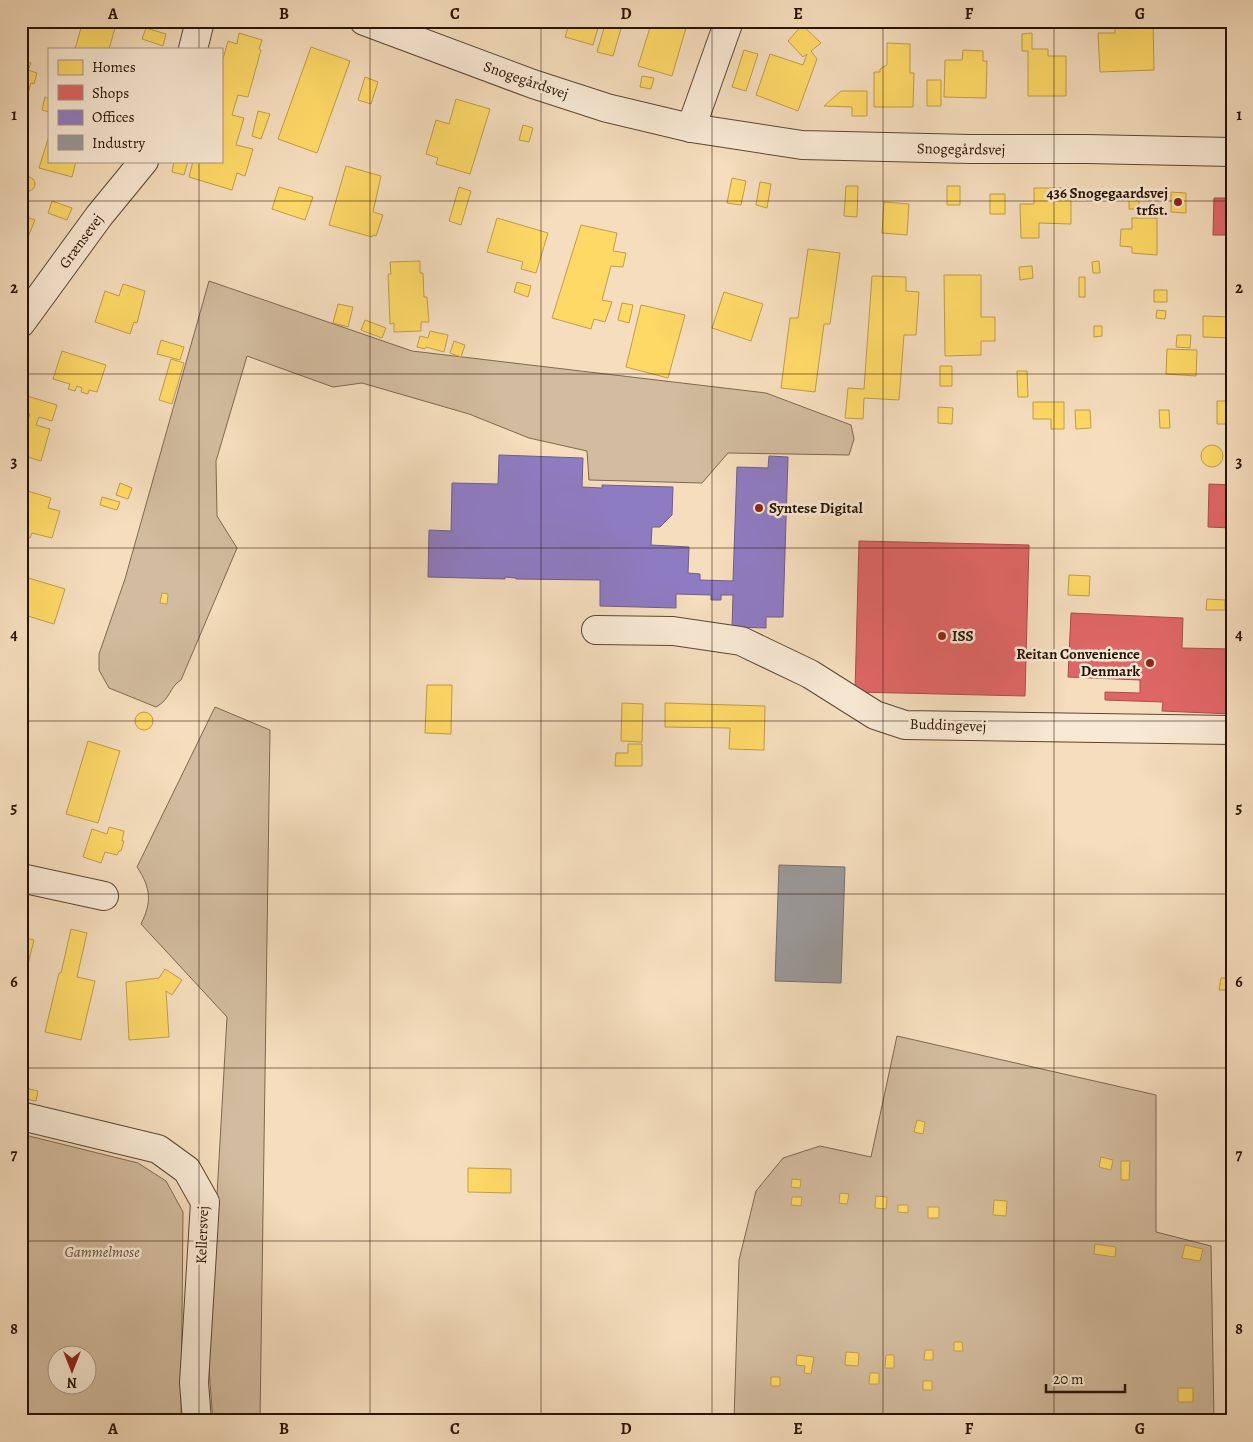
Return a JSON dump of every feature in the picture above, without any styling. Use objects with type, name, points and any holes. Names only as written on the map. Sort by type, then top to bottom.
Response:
[{"type":"street","points":[[193,48],[200,21]]},
{"type":"street","name":"Snogegårdsvej","points":[[364,21],[534,84],[607,108],[691,128],[802,145],[970,150],[1232,152]]},
{"type":"street","points":[[691,128],[729,21]]},
{"type":"street","name":"Grænsevej","points":[[21,322],[99,216],[143,162]]},
{"type":"street","name":"Buddingevej","points":[[596,630],[673,630],[742,641],[810,674],[875,715],[905,725],[1232,730]]},
{"type":"street","points":[[21,878],[104,896]]},
{"type":"street","name":"Kellersvej","points":[[21,1116],[158,1149],[186,1170],[205,1202],[194,1383],[197,1421]]},
{"type":"green space","points":[[209,281],[412,351],[766,393],[851,425],[854,439],[849,455],[728,453],[702,483],[589,480],[587,451],[529,438],[469,414],[362,383],[333,387],[247,356],[216,461],[217,516],[237,548],[181,680],[174,686],[165,700],[156,707],[109,688],[99,670],[99,654],[125,579]]},
{"type":"green space","points":[[215,707],[270,730],[260,1421],[213,1421],[208,1356],[227,1017],[141,924],[147,909],[148,895],[145,882],[137,867]]},
{"type":"green space","points":[[897,1036],[1156,1095],[1156,1232],[1211,1246],[1214,1421],[734,1421],[739,1260],[756,1191],[783,1158],[820,1146],[871,1157]]},
{"type":"green space","name":"Gammelmose","points":[[21,1134],[138,1163],[166,1181],[183,1212],[181,1421],[21,1421]]},
{"type":"building: Homes","points":[[83,21],[117,21],[109,48],[75,48]]},
{"type":"building: Homes","points":[[570,21],[600,21],[593,45],[565,37]]},
{"type":"building: Homes","points":[[606,21],[622,25],[613,56],[597,52]]},
{"type":"building: Homes","points":[[652,21],[688,21],[672,76],[638,66]]},
{"type":"building: Homes","points":[[1115,21],[1153,21],[1154,70],[1100,72],[1098,33],[1115,33]]},
{"type":"building: Homes","points":[[802,25],[821,43],[811,51],[817,59],[798,111],[756,95],[770,54],[803,65],[807,54],[803,57],[788,41]]},
{"type":"building: Homes","points":[[146,28],[166,34],[163,46],[142,39]]},
{"type":"building: Homes","points":[[239,33],[262,40],[248,97],[238,95],[232,115],[244,118],[236,145],[253,149],[245,176],[237,173],[232,190],[189,177],[193,162],[222,162],[222,62],[228,41],[237,44]]},
{"type":"building: Homes","points":[[1032,33],[1032,49],[1048,49],[1048,56],[1066,56],[1066,96],[1028,96],[1028,51],[1022,51],[1022,34]]},
{"type":"building: Homes","points":[[887,43],[910,44],[910,73],[914,73],[913,107],[874,107],[874,72],[880,72],[880,69],[887,65]]},
{"type":"building: Homes","points":[[311,47],[350,61],[317,153],[278,139]]},
{"type":"building: Homes","points":[[744,50],[758,54],[746,91],[732,87]]},
{"type":"building: Homes","points":[[963,50],[983,51],[983,61],[987,61],[986,98],[944,97],[945,60],[962,60]]},
{"type":"building: Homes","points":[[21,60],[31,63],[28,70],[37,73],[34,84],[31,83],[27,97],[21,95]]},
{"type":"building: Homes","points":[[642,76],[654,78],[651,89],[640,87]]},
{"type":"building: Homes","points":[[365,77],[378,82],[371,104],[358,100]]},
{"type":"building: Homes","points":[[927,80],[941,80],[941,106],[927,106]]},
{"type":"building: Homes","points":[[841,91],[867,91],[867,116],[852,116],[852,107],[824,106]]},
{"type":"building: Homes","points":[[45,97],[48,98],[48,112],[42,110]]},
{"type":"building: Homes","points":[[456,99],[490,109],[470,174],[436,164],[438,158],[426,154],[436,120],[449,124]]},
{"type":"building: Homes","points":[[258,111],[270,114],[261,139],[252,136]]},
{"type":"building: Homes","points":[[523,125],[533,128],[529,142],[519,140]]},
{"type":"building: Homes","points":[[48,139],[48,162],[76,162],[72,177],[39,168]]},
{"type":"building: Homes","points":[[174,162],[188,162],[184,175],[172,172]]},
{"type":"building: Homes","points":[[346,166],[381,176],[373,212],[383,215],[376,236],[373,235],[372,237],[329,225]]},
{"type":"building: Homes","points":[[28,177],[33,179],[35,184],[33,189],[28,191],[23,189],[21,184],[23,179]]},
{"type":"building: Homes","points":[[732,178],[746,181],[741,205],[727,203]]},
{"type":"building: Homes","points":[[760,182],[771,184],[767,208],[756,205]]},
{"type":"building: Homes","points":[[846,186],[858,186],[857,217],[844,216]]},
{"type":"building: Homes","points":[[947,186],[960,186],[960,205],[947,205]]},
{"type":"building: Homes","points":[[279,187],[313,197],[305,220],[272,209]]},
{"type":"building: Homes","points":[[459,187],[471,191],[461,225],[449,221]]},
{"type":"building: Homes","points":[[1034,188],[1071,188],[1071,224],[1039,223],[1039,238],[1021,238],[1020,204],[1034,204]]},
{"type":"building: Homes","name":"436 Snogegaardsvej trfst.","points":[[1171,192],[1186,193],[1186,213],[1171,212]]},
{"type":"building: Homes","points":[[990,194],[1005,194],[1005,214],[990,214]]},
{"type":"building: Homes","points":[[1129,194],[1139,194],[1139,209],[1129,209]]},
{"type":"building: Homes","points":[[52,201],[72,208],[67,220],[48,213]]},
{"type":"building: Homes","points":[[884,202],[909,204],[907,235],[882,233]]},
{"type":"building: Homes","points":[[21,215],[35,220],[21,254]]},
{"type":"building: Homes","points":[[497,218],[548,233],[536,273],[521,269],[523,262],[487,252]]},
{"type":"building: Homes","points":[[1132,218],[1157,218],[1157,255],[1132,253],[1132,247],[1120,246],[1121,229],[1132,229]]},
{"type":"building: Homes","points":[[581,225],[617,233],[613,251],[626,253],[623,267],[611,266],[602,300],[612,302],[605,322],[594,319],[591,329],[552,318]]},
{"type":"building: Homes","points":[[808,249],[840,253],[830,324],[824,324],[815,392],[781,388],[790,318],[798,318]]},
{"type":"building: Homes","points":[[420,261],[420,273],[423,273],[424,297],[427,297],[429,322],[421,322],[421,331],[394,332],[394,323],[390,324],[388,274],[391,274],[390,262]]},
{"type":"building: Homes","points":[[1099,261],[1100,273],[1093,273],[1092,262]]},
{"type":"building: Homes","points":[[1032,266],[1033,278],[1020,280],[1019,267]]},
{"type":"building: Homes","points":[[944,275],[981,275],[981,317],[995,317],[995,341],[981,341],[981,355],[945,356]]},
{"type":"building: Homes","points":[[872,276],[906,277],[906,291],[919,292],[916,335],[904,335],[899,400],[864,398],[863,419],[845,418],[848,388],[864,389]]},
{"type":"building: Homes","points":[[1079,277],[1085,277],[1085,297],[1079,297]]},
{"type":"building: Homes","points":[[517,282],[531,286],[528,297],[514,292]]},
{"type":"building: Homes","points":[[123,284],[145,291],[137,323],[134,322],[130,334],[95,322],[105,291],[119,296]]},
{"type":"building: Homes","points":[[1154,290],[1167,290],[1167,302],[1154,302]]},
{"type":"building: Homes","points":[[724,292],[763,304],[751,341],[712,328]]},
{"type":"building: Homes","points":[[622,303],[633,305],[629,323],[618,320]]},
{"type":"building: Homes","points":[[338,304],[353,307],[348,327],[333,323]]},
{"type":"building: Homes","points":[[641,305],[685,315],[668,378],[626,367]]},
{"type":"building: Homes","points":[[1157,310],[1166,311],[1165,319],[1156,318]]},
{"type":"building: Homes","points":[[1203,316],[1232,317],[1232,338],[1203,337]]},
{"type":"building: Homes","points":[[365,320],[386,328],[382,338],[361,330]]},
{"type":"building: Homes","points":[[1094,326],[1102,326],[1102,336],[1094,337]]},
{"type":"building: Homes","points":[[430,331],[448,335],[444,352],[426,347],[425,349],[417,347],[420,336],[428,338]]},
{"type":"building: Homes","points":[[1177,335],[1191,335],[1190,348],[1176,347]]},
{"type":"building: Homes","points":[[161,340],[184,347],[180,360],[157,354]]},
{"type":"building: Homes","points":[[454,341],[465,345],[461,357],[450,353]]},
{"type":"building: Homes","points":[[1167,349],[1197,350],[1196,376],[1166,374]]},
{"type":"building: Homes","points":[[62,351],[106,365],[97,392],[89,390],[88,394],[81,392],[82,388],[77,386],[75,391],[68,389],[70,384],[53,379]]},
{"type":"building: Homes","points":[[171,359],[184,363],[172,404],[159,400]]},
{"type":"building: Homes","points":[[940,366],[952,366],[952,386],[940,386]]},
{"type":"building: Homes","points":[[1017,371],[1027,371],[1028,397],[1018,397]]},
{"type":"building: Homes","points":[[27,396],[57,405],[52,421],[39,417],[36,425],[50,429],[41,461],[21,455],[21,421],[27,422],[30,414],[23,412]]},
{"type":"building: Homes","points":[[1217,401],[1232,401],[1232,424],[1217,424]]},
{"type":"building: Homes","points":[[1033,402],[1064,402],[1064,429],[1051,429],[1051,419],[1033,419]]},
{"type":"building: Homes","points":[[938,407],[953,408],[952,424],[938,423]]},
{"type":"building: Homes","points":[[1075,410],[1090,410],[1091,428],[1076,429]]},
{"type":"building: Homes","points":[[1159,410],[1169,410],[1170,428],[1160,428]]},
{"type":"building: Homes","points":[[1212,445],[1220,448],[1223,456],[1220,464],[1212,467],[1204,464],[1201,456],[1204,448]]},
{"type":"building: Homes","points":[[120,483],[132,488],[128,499],[116,495]]},
{"type":"building: Homes","points":[[21,489],[51,498],[48,508],[60,511],[52,538],[32,533],[30,538],[21,535]]},
{"type":"building: Homes","points":[[102,497],[120,502],[117,510],[100,505]]},
{"type":"building: Homes","points":[[21,555],[28,557],[22,576],[65,589],[54,624],[21,614]]},
{"type":"building: Homes","points":[[1069,575],[1090,576],[1089,596],[1068,595]]},
{"type":"building: Homes","points":[[162,593],[168,594],[167,604],[160,603]]},
{"type":"building: Homes","points":[[1207,599],[1225,600],[1225,610],[1206,610]]},
{"type":"building: Homes","points":[[427,685],[452,685],[451,734],[425,733]]},
{"type":"building: Homes","points":[[21,686],[29,689],[25,702],[21,701]]},
{"type":"building: Homes","points":[[622,703],[643,704],[642,742],[621,741]]},
{"type":"building: Homes","points":[[665,703],[765,706],[764,750],[729,749],[730,728],[665,727]]},
{"type":"building: Homes","points":[[144,712],[150,715],[153,721],[150,727],[144,730],[138,727],[135,721],[138,715]]},
{"type":"building: Homes","points":[[88,741],[120,751],[98,823],[66,814]]},
{"type":"building: Homes","points":[[628,744],[642,744],[642,766],[615,766],[616,753],[628,753]]},
{"type":"building: Homes","points":[[109,827],[124,831],[121,851],[117,855],[105,852],[101,863],[83,857],[92,829],[107,834]]},
{"type":"building: Homes","points":[[71,929],[87,933],[77,977],[95,981],[81,1040],[45,1032]]},
{"type":"building: Homes","points":[[21,937],[34,940],[21,992]]},
{"type":"building: Homes","points":[[165,969],[182,980],[172,995],[166,991],[169,1037],[129,1040],[126,982],[159,978]]},
{"type":"building: Homes","points":[[1221,978],[1232,978],[1232,990],[1219,990]]},
{"type":"building: Homes","points":[[21,1087],[38,1091],[36,1101],[21,1098]]},
{"type":"building: Homes","points":[[917,1120],[925,1122],[923,1134],[914,1132]]},
{"type":"building: Homes","points":[[1101,1157],[1113,1160],[1111,1170],[1099,1167]]},
{"type":"building: Homes","points":[[1121,1161],[1130,1161],[1129,1180],[1121,1180]]},
{"type":"building: Homes","points":[[468,1168],[511,1169],[511,1193],[468,1192]]},
{"type":"building: Homes","points":[[792,1179],[801,1180],[800,1188],[791,1187]]},
{"type":"building: Homes","points":[[840,1193],[849,1194],[847,1204],[839,1203]]},
{"type":"building: Homes","points":[[876,1196],[887,1197],[886,1209],[875,1208]]},
{"type":"building: Homes","points":[[792,1197],[802,1197],[801,1206],[791,1205]]},
{"type":"building: Homes","points":[[994,1200],[1007,1201],[1006,1216],[993,1215]]},
{"type":"building: Homes","points":[[898,1205],[908,1205],[908,1213],[898,1212]]},
{"type":"building: Homes","points":[[928,1207],[939,1207],[939,1218],[928,1218]]},
{"type":"building: Homes","points":[[1095,1244],[1116,1247],[1115,1257],[1094,1254]]},
{"type":"building: Homes","points":[[1185,1245],[1203,1249],[1200,1261],[1182,1258]]},
{"type":"building: Homes","points":[[954,1342],[962,1342],[963,1351],[954,1351]]},
{"type":"building: Homes","points":[[925,1350],[933,1350],[933,1360],[924,1360]]},
{"type":"building: Homes","points":[[846,1352],[859,1353],[858,1366],[845,1365]]},
{"type":"building: Homes","points":[[797,1355],[814,1357],[811,1374],[804,1373],[805,1366],[796,1365]]},
{"type":"building: Homes","points":[[886,1355],[894,1355],[894,1368],[885,1368]]},
{"type":"building: Homes","points":[[870,1373],[879,1373],[879,1384],[869,1384]]},
{"type":"building: Homes","points":[[1053,1375],[1061,1375],[1061,1384],[1053,1384]]},
{"type":"building: Homes","points":[[771,1377],[780,1377],[780,1386],[771,1386]]},
{"type":"building: Homes","points":[[923,1381],[932,1381],[932,1390],[923,1390]]},
{"type":"building: Homes","points":[[1178,1388],[1193,1388],[1193,1402],[1178,1402]]},
{"type":"building: Homes","points":[[1184,1414],[1194,1414],[1195,1421],[1184,1421]]},
{"type":"building: Shops","points":[[1214,198],[1232,198],[1232,235],[1213,235]]},
{"type":"building: Shops","points":[[1209,484],[1232,485],[1232,528],[1208,527]]},
{"type":"building: Shops","name":"ISS","points":[[859,541],[1029,545],[1025,696],[855,692]]},
{"type":"building: Shops","name":"Reitan Convenience Denmark","points":[[1071,613],[1183,618],[1182,648],[1232,649],[1232,714],[1162,711],[1163,702],[1105,700],[1105,692],[1140,693],[1140,680],[1068,677]]},
{"type":"building: Offices","points":[[499,455],[583,458],[582,487],[602,488],[602,485],[673,487],[672,515],[660,527],[652,527],[651,545],[689,547],[688,573],[700,574],[700,580],[733,581],[737,467],[768,468],[769,456],[788,457],[783,617],[766,617],[766,628],[732,627],[733,595],[721,595],[721,600],[711,600],[711,595],[676,594],[676,608],[600,606],[600,580],[428,577],[429,530],[451,531],[452,483],[498,484]]},
{"type":"building: Industry","points":[[779,865],[845,867],[841,983],[775,981]]},
{"type":"place","name":"436 Snogegaardsvej trfst.","points":[[1178,202]]},
{"type":"place","name":"Syntese Digital","points":[[759,508]]},
{"type":"place","name":"ISS","points":[[942,636]]},
{"type":"place","name":"Reitan Convenience Denmark","points":[[1150,663]]}]
